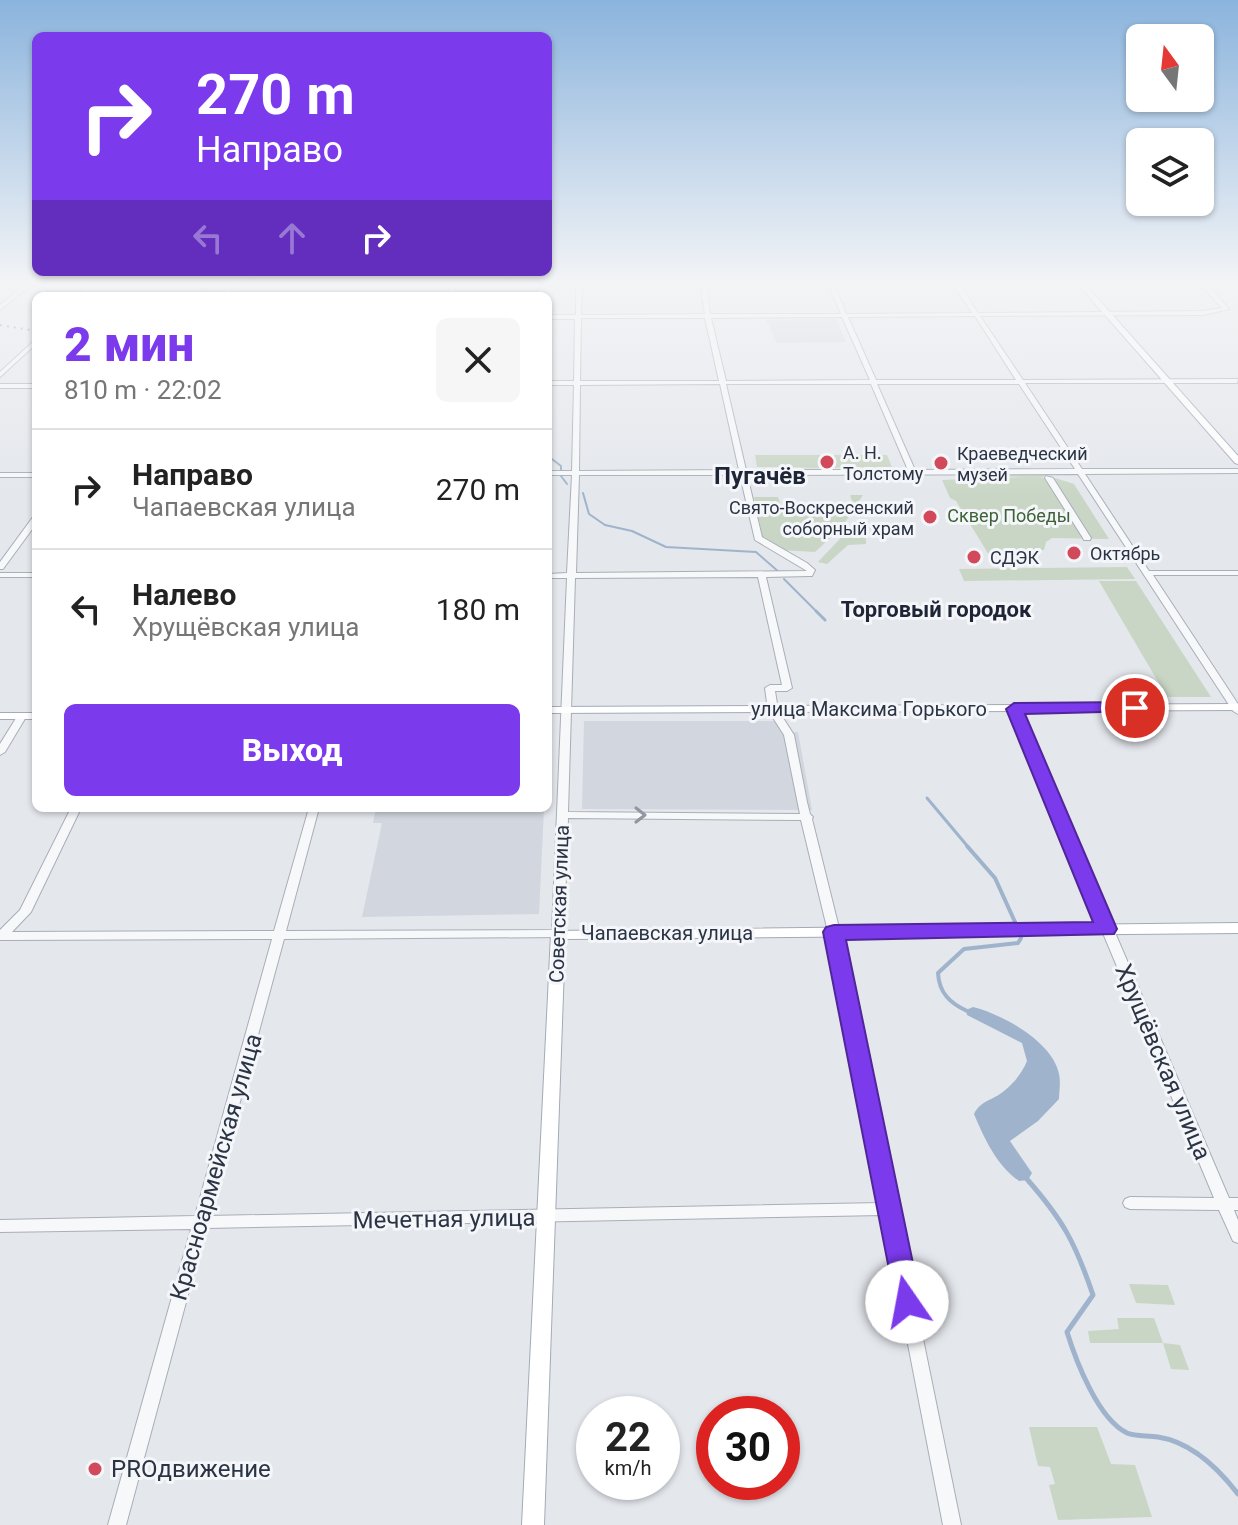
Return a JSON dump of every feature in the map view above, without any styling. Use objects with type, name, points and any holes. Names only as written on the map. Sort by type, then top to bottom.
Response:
[{"type":"main road","points":[[1143,353],[1238,461]]},
{"type":"main road","name":"улица Максима Горького","points":[[552,710],[1237,708]]},
{"type":"main road","points":[[0,716],[31,714]]},
{"type":"main road","name":"Чапаевская улица","points":[[558,934],[1238,928]]},
{"type":"main road","name":"Советская улица","points":[[533,1525],[558,934]]},
{"type":"street","points":[[0,375],[23,353]]},
{"type":"street","name":"Советская улица","points":[[558,934],[575,473],[576,353]]},
{"type":"street","points":[[552,576],[809,574],[811,570],[804,565],[760,541],[717,353]]},
{"type":"street","points":[[861,353],[913,473]]},
{"type":"street","points":[[1002,353],[1237,708]]},
{"type":"street","points":[[552,383],[1237,381]]},
{"type":"street","points":[[0,386],[32,386]]},
{"type":"street","points":[[552,473],[1238,471]]},
{"type":"street","points":[[0,475],[32,475]]},
{"type":"street","points":[[1049,478],[1087,538]]},
{"type":"street","points":[[0,567],[32,524]]},
{"type":"street","points":[[1147,573],[1238,573]]},
{"type":"street","points":[[0,575],[32,575]]},
{"type":"street","points":[[762,576],[787,688],[770,688],[773,710],[789,735],[834,932],[952,1525]]},
{"type":"street","name":"Хрущёвская улица","points":[[1014,709],[1107,929],[1231,1204],[1238,1237]]},
{"type":"street","points":[[0,752],[31,714]]},
{"type":"street","points":[[0,936],[25,912],[74,812]]},
{"type":"street","name":"Красноармейская улица","points":[[117,1525],[313,812]]},
{"type":"street","points":[[562,815],[808,817]]},
{"type":"street","name":"Чапаевская улица","points":[[0,936],[558,934]]},
{"type":"street","points":[[1130,1203],[1231,1204]]},
{"type":"street","name":"Мечетная улица","points":[[0,1226],[888,1209]]},
{"type":"shaded area","points":[[584,721],[780,721],[789,732],[798,732],[812,810],[582,809]]},
{"type":"shaded area","points":[[375,812],[544,812],[539,914],[362,917],[382,823],[373,823]]},
{"type":"green space","points":[[755,455],[887,455],[892,467],[758,469],[814,467],[757,467]]},
{"type":"green space","name":"Сквер Победы","points":[[1044,474],[1041,478],[1055,478],[1074,484],[1109,539],[1052,538],[1046,542],[1044,550],[989,555],[956,501],[950,498],[942,480],[1026,477],[963,476]]},
{"type":"green space","points":[[850,495],[863,495],[842,527],[815,552],[781,550],[763,540],[754,497],[778,497],[781,506],[823,502],[824,505],[853,504]]},
{"type":"green space","points":[[865,522],[866,544],[848,545],[827,564],[818,562],[855,523]]},
{"type":"green space","points":[[1127,567],[1135,579],[964,581],[959,569]]},
{"type":"green space","points":[[1099,581],[1136,581],[1211,697],[1167,697]]},
{"type":"green space","points":[[1129,1284],[1168,1285],[1175,1305],[1136,1303]]},
{"type":"green space","points":[[1117,1318],[1154,1318],[1163,1343],[1090,1343],[1088,1331],[1119,1329]]},
{"type":"green space","points":[[1163,1343],[1180,1345],[1189,1370],[1171,1369]]},
{"type":"green space","points":[[1029,1427],[1097,1427],[1111,1464],[1135,1465],[1152,1517],[1058,1520],[1049,1485],[1055,1484],[1050,1467],[1038,1466]]},
{"type":"water","points":[[973,1007],[1025,1031],[1047,1051],[1059,1074],[1059,1099],[1038,1121],[1010,1141],[1032,1173],[1028,1180],[1019,1181],[1004,1168],[974,1114],[983,1103],[1008,1088],[1020,1074],[1027,1061],[1022,1043],[967,1015],[966,1010]]},
{"type":"waterway","points":[[552,459],[561,466],[561,471]]},
{"type":"waterway","points":[[561,476],[567,484]]},
{"type":"waterway","points":[[583,493],[589,514],[605,525],[632,531],[666,547],[756,552],[780,573]]},
{"type":"waterway","points":[[784,579],[825,620]]},
{"type":"waterway","points":[[927,798],[969,848]]},
{"type":"waterway","points":[[967,846],[995,878],[1015,922]]},
{"type":"waterway","points":[[967,1011],[946,996],[938,973],[964,949],[1018,943],[1021,938]]},
{"type":"waterway","points":[[1026,1178],[1067,1232],[1093,1295],[1067,1332],[1082,1373],[1098,1403],[1116,1426],[1127,1433],[1170,1440],[1193,1450],[1213,1466],[1238,1494]]},
{"type":"place","name":"А. Н. Толстому","points":[[827,462]]},
{"type":"place","name":"Краеведческий музей","points":[[941,463]]},
{"type":"place","name":"Свято-Воскресенский соборный храм","points":[[930,517]]},
{"type":"place","name":"Октябрь","points":[[1074,553]]},
{"type":"place","name":"СДЭК","points":[[974,557]]},
{"type":"place","name":"PROдвижение","points":[[95,1469]]},
{"type":"district","name":"Пугачёв","points":[[760,476]]},
{"type":"district","name":"Торговый городок","points":[[936,609]]},
{"type":"route","points":[[907,1302],[834,932],[1107,929],[1014,709],[1135,708]]}]
